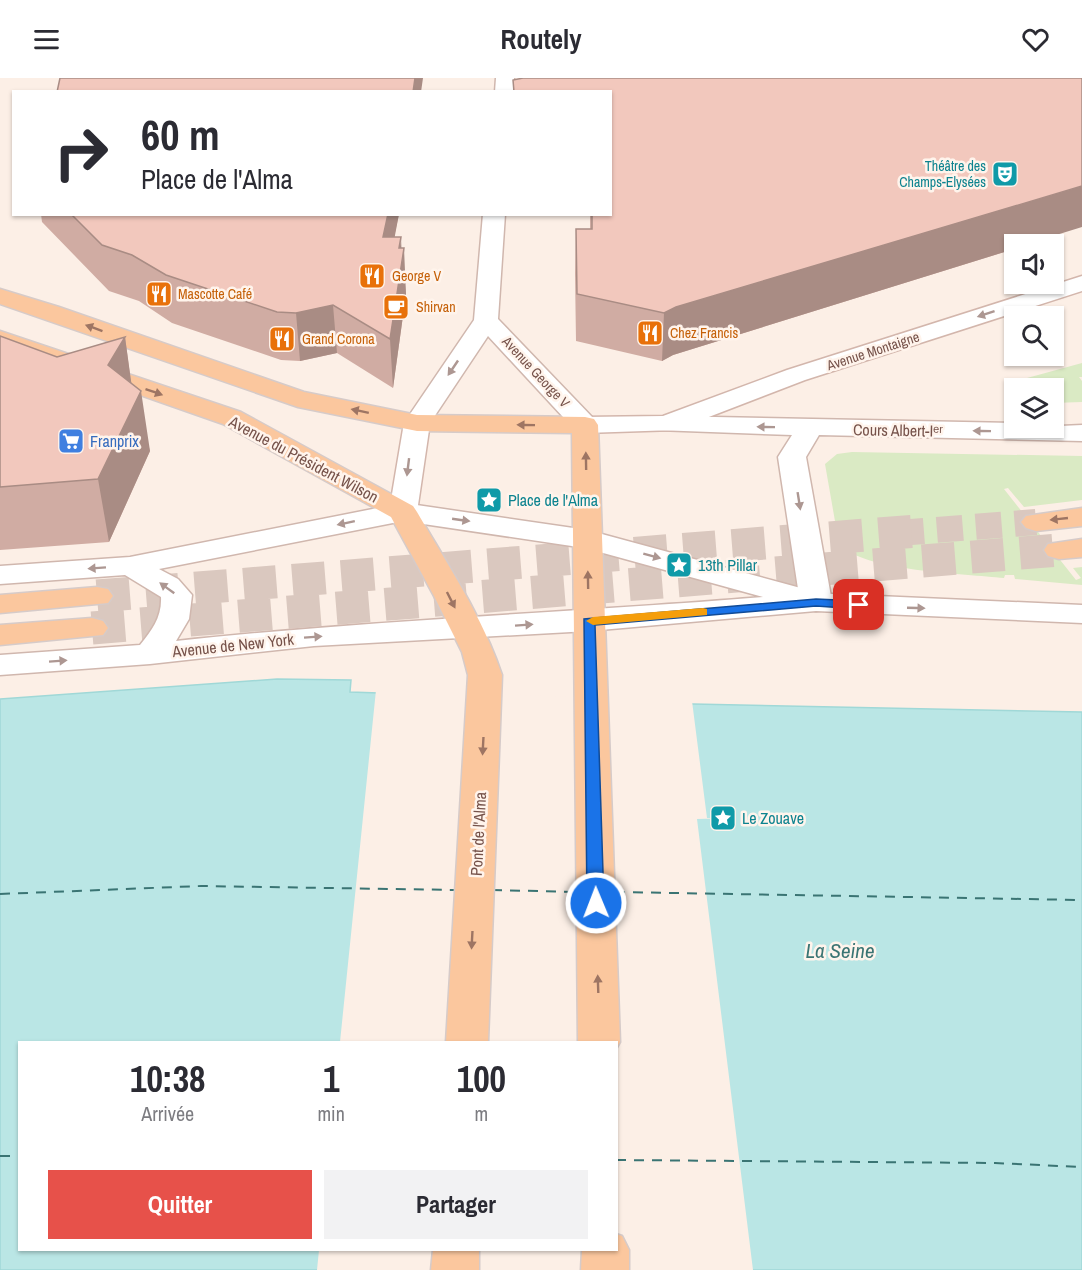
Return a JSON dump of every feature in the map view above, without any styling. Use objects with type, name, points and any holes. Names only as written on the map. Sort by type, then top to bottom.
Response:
[{"type":"main road","points":[[0,296],[298,399],[417,423],[585,425],[599,1041]]},
{"type":"main road","name":"Avenue du Président Wilson","points":[[0,338],[232,418],[403,512]]},
{"type":"main road","points":[[403,512],[465,629]]},
{"type":"main road","points":[[1036,522],[1082,517]]},
{"type":"main road","points":[[0,604],[97,596]]},
{"type":"main road","points":[[0,635],[92,628]]},
{"type":"main road","name":"Pont de l'Alma","points":[[465,629],[478,652],[486,687],[467,1041]]},
{"type":"main road","points":[[455,1270],[456,1251]]},
{"type":"main road","points":[[605,1251],[605,1270]]},
{"type":"street","name":"Avenue George V","points":[[417,423],[486,320],[494,216]]},
{"type":"street","name":"Avenue Montaigne","points":[[666,424],[796,375],[1078,288]]},
{"type":"street","name":"Avenue George V","points":[[486,320],[585,425]]},
{"type":"street","points":[[403,512],[417,423]]},
{"type":"street","points":[[585,425],[666,424]]},
{"type":"street","name":"Cours Albert-Iᵉʳ","points":[[666,424],[1082,433]]},
{"type":"street","points":[[810,428],[792,457],[816,602]]},
{"type":"street","points":[[0,575],[130,566],[403,512],[587,539],[816,602]]},
{"type":"street","points":[[130,566],[167,586],[176,595],[178,608],[171,626],[150,654]]},
{"type":"street","points":[[465,629],[816,602],[1082,614]]},
{"type":"street","name":"Avenue de New York","points":[[0,665],[150,654],[314,636],[465,629]]},
{"type":"green space","points":[[1082,363],[1082,377],[1079,377],[1082,381],[1082,402],[1064,403],[1064,378],[1027,378]]},
{"type":"green space","points":[[852,452],[1082,456],[1082,500],[1024,507],[1008,488],[1004,489],[1076,580],[1081,578],[1073,568],[1082,567],[1082,585],[1015,579],[1014,575],[1005,575],[1004,578],[916,570],[891,566],[851,553],[839,544],[825,464],[837,454]]},
{"type":"water","name":"La Seine","points":[[277,679],[351,680],[350,692],[693,704],[1082,712],[1082,1270],[0,1270],[0,699]]},
{"type":"pier","points":[[376,690],[692,701],[707,818],[734,818],[697,819],[753,1270],[317,1270],[319,1251],[618,1251],[618,1041],[340,1041]]},
{"type":"building","points":[[60,78],[415,78],[413,90],[57,90]]},
{"type":"building","points":[[523,78],[1082,78],[1082,186],[676,307],[664,313],[577,294],[576,229],[592,229],[592,216],[612,216],[612,90],[514,90],[513,80]]},
{"type":"building","points":[[73,216],[388,216],[383,237],[401,237],[399,248],[404,248],[390,339],[333,305],[296,313],[277,312],[166,275],[132,255],[102,245]]},
{"type":"building","points":[[0,336],[57,357],[125,337],[108,365],[141,391],[98,479],[0,487]]},
{"type":"ferry route","points":[[0,894],[201,886],[457,890]]},
{"type":"ferry route","points":[[492,890],[577,892]]},
{"type":"ferry route","points":[[615,892],[1082,900]]},
{"type":"ferry route","points":[[0,1156],[18,1156]]},
{"type":"ferry route","points":[[618,1160],[995,1163],[1082,1167]]},
{"type":"tunnel","points":[[898,533],[1036,522]]},
{"type":"tunnel","points":[[97,596],[917,531]]},
{"type":"tunnel","points":[[92,628],[1059,550]]},
{"type":"slow traffic","points":[[593,621],[703,612]]},
{"type":"place","name":"Théâtre des Champs-Elysées","points":[[1005,174]]},
{"type":"place","name":"George V","points":[[372,276]]},
{"type":"place","name":"Mascotte Café","points":[[159,294]]},
{"type":"place","name":"Shirvan","points":[[396,307]]},
{"type":"place","name":"Chez Francis","points":[[650,333]]},
{"type":"place","name":"Grand Corona","points":[[282,339]]},
{"type":"place","name":"Franprix","points":[[71,441]]},
{"type":"place","name":"Place de l'Alma","points":[[489,500]]},
{"type":"place","name":"13th Pillar","points":[[679,565]]},
{"type":"place","name":"Le Zouave","points":[[723,818]]},
{"type":"route","points":[[596,903],[589,621],[816,602],[859,605]]}]
